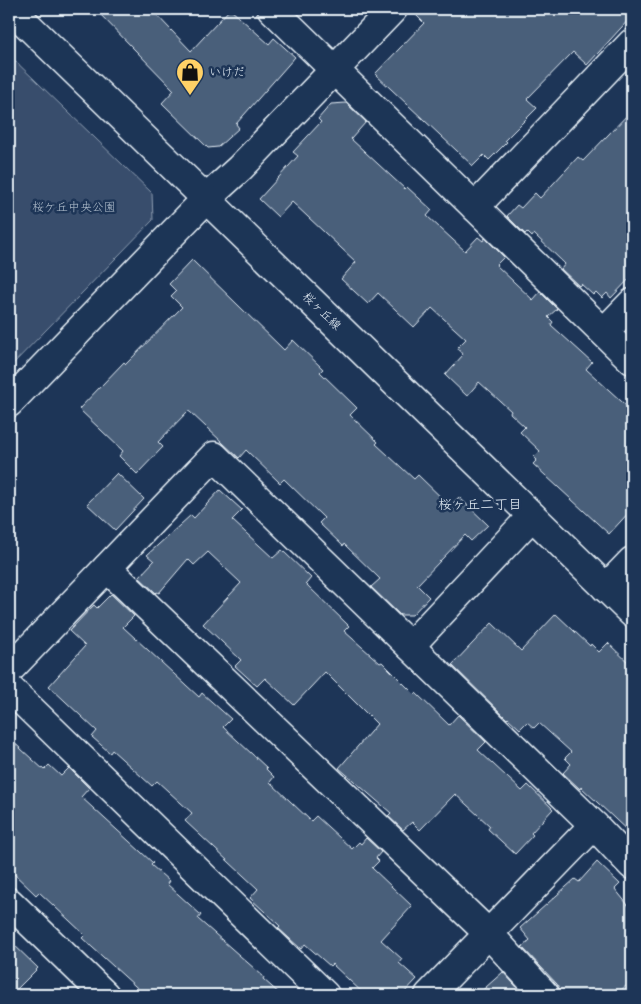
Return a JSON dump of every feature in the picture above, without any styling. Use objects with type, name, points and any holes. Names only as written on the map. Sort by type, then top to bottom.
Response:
[{"type":"street","name":"桜ヶ丘線","points":[[11,9],[632,613]]},
{"type":"street","points":[[272,9],[632,360]]},
{"type":"street","points":[[9,403],[393,9]]},
{"type":"street","points":[[475,207],[632,43]]},
{"type":"street","points":[[604,332],[632,303]]},
{"type":"street","points":[[9,670],[214,456],[594,825],[632,865]]},
{"type":"street","points":[[410,646],[532,516]]},
{"type":"street","points":[[606,588],[632,561]]},
{"type":"street","points":[[107,568],[489,934],[544,995]]},
{"type":"street","points":[[9,688],[325,995]]},
{"type":"street","points":[[429,995],[594,825]]},
{"type":"street","points":[[9,902],[104,995]]},
{"type":"green space","name":"桜ケ丘中央公園","points":[[9,55],[152,193],[153,220],[9,368]]},
{"type":"building","points":[[95,9],[151,9],[191,51],[230,9],[269,44],[274,38],[295,57],[236,124],[239,128],[218,147],[208,148],[162,103],[174,90]]},
{"type":"building","points":[[410,9],[632,9],[632,16],[587,65],[573,52],[527,99],[537,108],[505,140],[507,142],[489,160],[484,155],[473,166],[375,74],[424,23]]},
{"type":"building","points":[[346,103],[366,122],[351,139],[405,189],[407,187],[432,210],[427,216],[465,251],[478,237],[483,241],[485,238],[504,257],[496,265],[533,300],[540,292],[557,309],[548,317],[553,322],[551,325],[592,362],[586,369],[632,411],[632,509],[609,534],[533,464],[537,460],[534,457],[540,451],[520,432],[525,427],[510,413],[511,411],[479,382],[467,396],[445,375],[463,355],[457,348],[466,339],[432,308],[414,327],[378,293],[368,304],[341,279],[356,262],[292,202],[278,217],[259,199],[298,156],[293,152],[321,122],[318,119],[331,104]]},
{"type":"building","points":[[632,110],[632,276],[611,298],[607,293],[602,298],[596,292],[593,295],[581,284],[579,286],[561,269],[565,264],[534,234],[532,237],[527,232],[525,234],[507,216],[517,205],[521,208],[535,193],[540,198],[578,157],[583,161]]},
{"type":"building","points":[[192,260],[284,350],[293,340],[323,369],[320,372],[357,408],[350,415],[378,442],[376,444],[414,479],[418,475],[450,506],[459,497],[488,525],[471,541],[465,535],[417,585],[429,597],[412,615],[400,615],[371,587],[380,579],[319,523],[324,518],[284,479],[280,483],[246,450],[239,458],[190,412],[188,411],[158,442],[163,447],[137,474],[119,456],[123,451],[79,409],[124,362],[126,364],[182,307],[171,296],[176,291],[169,284]]},
{"type":"building","points":[[117,473],[144,499],[115,530],[87,504]]},
{"type":"building","points":[[220,490],[242,510],[232,520],[273,558],[282,550],[311,578],[306,584],[349,626],[344,631],[380,663],[382,662],[449,725],[458,715],[486,742],[478,750],[522,791],[528,785],[553,809],[515,854],[488,829],[490,826],[455,794],[420,830],[412,822],[403,830],[388,816],[391,813],[339,768],[377,724],[325,672],[294,705],[265,678],[257,686],[235,666],[241,660],[203,624],[241,583],[208,552],[194,565],[188,559],[159,593],[156,593],[139,577],[154,561],[147,555],[191,515],[194,518]]},
{"type":"building","points":[[111,594],[134,616],[123,627],[199,697],[202,693],[231,719],[223,727],[267,768],[274,777],[270,782],[311,821],[316,816],[352,849],[359,842],[361,844],[366,838],[381,852],[376,858],[379,861],[372,868],[412,906],[381,940],[402,959],[399,963],[417,979],[402,995],[365,995],[332,964],[330,966],[305,944],[301,949],[250,898],[258,889],[185,821],[192,813],[157,781],[152,786],[112,750],[110,753],[92,737],[97,731],[49,686],[85,646],[69,631],[94,605],[97,608]]},
{"type":"building","points":[[556,614],[590,646],[591,644],[599,652],[608,643],[632,666],[632,835],[581,787],[580,789],[563,773],[571,764],[565,758],[571,752],[539,723],[534,728],[527,722],[520,729],[507,719],[452,665],[492,623],[521,651]]},
{"type":"building","points":[[9,738],[44,770],[49,765],[61,776],[69,768],[89,788],[81,797],[153,863],[151,865],[169,881],[167,884],[201,915],[198,919],[264,977],[263,979],[281,995],[145,995],[82,938],[85,935],[39,892],[36,895],[9,869]]},
{"type":"building","points":[[597,862],[620,884],[615,889],[632,910],[632,981],[615,995],[560,995],[557,984],[522,947],[530,940],[520,928],[575,879],[579,882]]},
{"type":"building","points":[[9,940],[38,968],[11,995],[9,995]]},
{"type":"building","points":[[503,972],[524,995],[477,995]]},
{"type":"place","name":"いけだ","points":[[190,96]]},
{"type":"district","name":"桜ヶ丘二丁目","points":[[480,504]]}]
